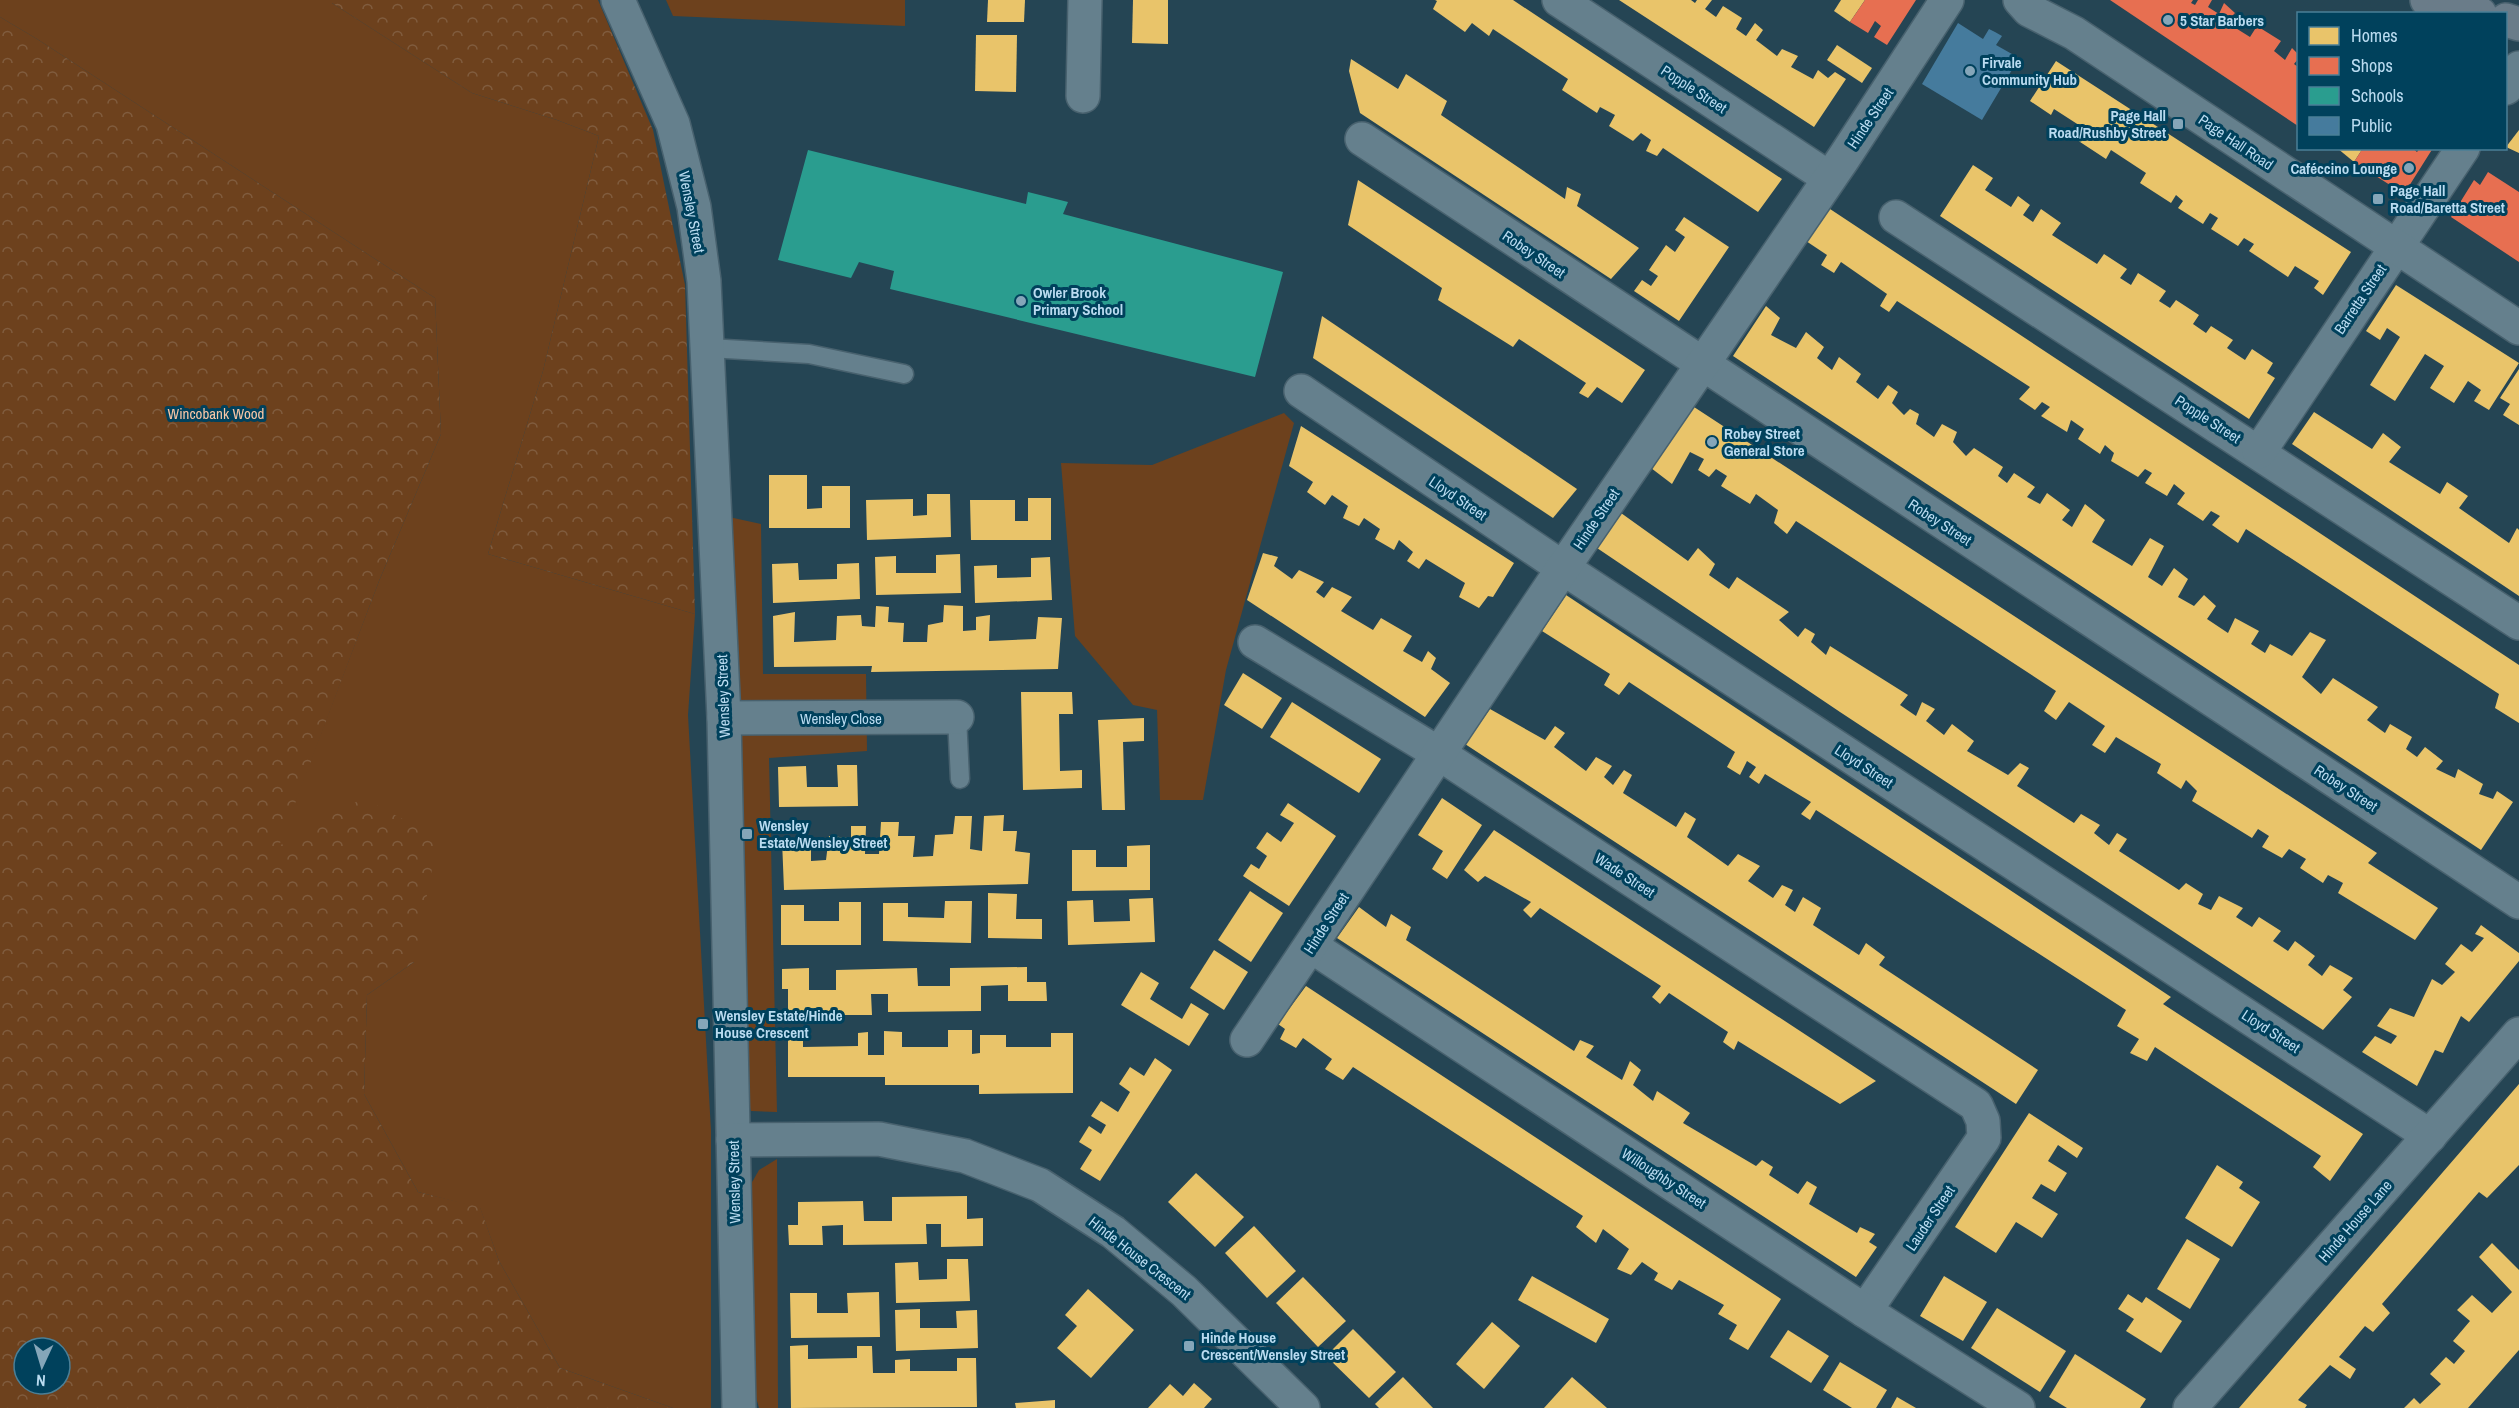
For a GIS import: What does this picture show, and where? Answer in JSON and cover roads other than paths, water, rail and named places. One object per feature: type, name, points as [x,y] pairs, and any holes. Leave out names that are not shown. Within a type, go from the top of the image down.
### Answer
[{"type":"main road","points":[[2427,0],[2472,12]]},
{"type":"street","name":"Wensley Street","points":[[618,0],[673,124],[694,207],[704,280],[709,348],[711,468],[724,718],[739,1408]]},
{"type":"street","points":[[1083,96],[1085,0]]},
{"type":"street","name":"Popple Street","points":[[1558,0],[1829,178]]},
{"type":"street","name":"Page Hall Road","points":[[2020,0],[2029,10],[2074,33],[2394,248],[2519,328]]},
{"type":"street","name":"Page Hall Road","points":[[2056,0],[2074,33]]},
{"type":"street","name":"Hinde Street","points":[[1247,1040],[1438,753],[1946,3]]},
{"type":"street","points":[[2507,85],[2519,68]]},
{"type":"street","name":"Robey Street","points":[[1362,139],[2519,902]]},
{"type":"street","name":"Barretta Street","points":[[2259,452],[2462,150]]},
{"type":"street","name":"Popple Street","points":[[1896,218],[2519,622]]},
{"type":"street","name":"Lloyd Street","points":[[1301,391],[1563,568],[2430,1136]]},
{"type":"street","name":"Wade Street","points":[[1255,642],[1438,753],[1976,1105],[1983,1121]]},
{"type":"street","name":"Wensley Close","points":[[724,718],[957,717]]},
{"type":"street","name":"Willoughby Street","points":[[1311,946],[1865,1311],[2018,1408]]},
{"type":"street","name":"Hinde House Lane","points":[[2190,1408],[2519,1034]]},
{"type":"street","name":"Lauder Street","points":[[1865,1311],[1984,1138],[1983,1121]]},
{"type":"street","name":"Hinde House Crescent","points":[[733,1140],[879,1139],[965,1156],[1040,1185],[1113,1232],[1184,1291],[1303,1408]]},
{"type":"lane","points":[[709,348],[809,354],[904,374]]},
{"type":"lane","points":[[957,717],[960,779]]},
{"type":"place","name":"5 Star Barbers","points":[[2168,20]]},
{"type":"place","name":"Firvale Community Hub","points":[[1970,71]]},
{"type":"place","name":"Page Hall Road/Rushby Street","points":[[2178,124]]},
{"type":"place","name":"Caféccino Lounge","points":[[2409,168]]},
{"type":"place","name":"Page Hall Road/Baretta Street","points":[[2378,199]]},
{"type":"place","name":"Owler Brook Primary School","points":[[1021,301]]},
{"type":"place","name":"Robey Street General Store","points":[[1712,442]]},
{"type":"place","name":"Wensley Estate/Wensley Street","points":[[747,834]]},
{"type":"place","name":"Wensley Estate/Hinde House Crescent","points":[[703,1024]]},
{"type":"place","name":"Hinde House Crescent/Wensley Street","points":[[1189,1346]]},
{"type":"park label","name":"Wincobank Wood","points":[[216,413]]}]
